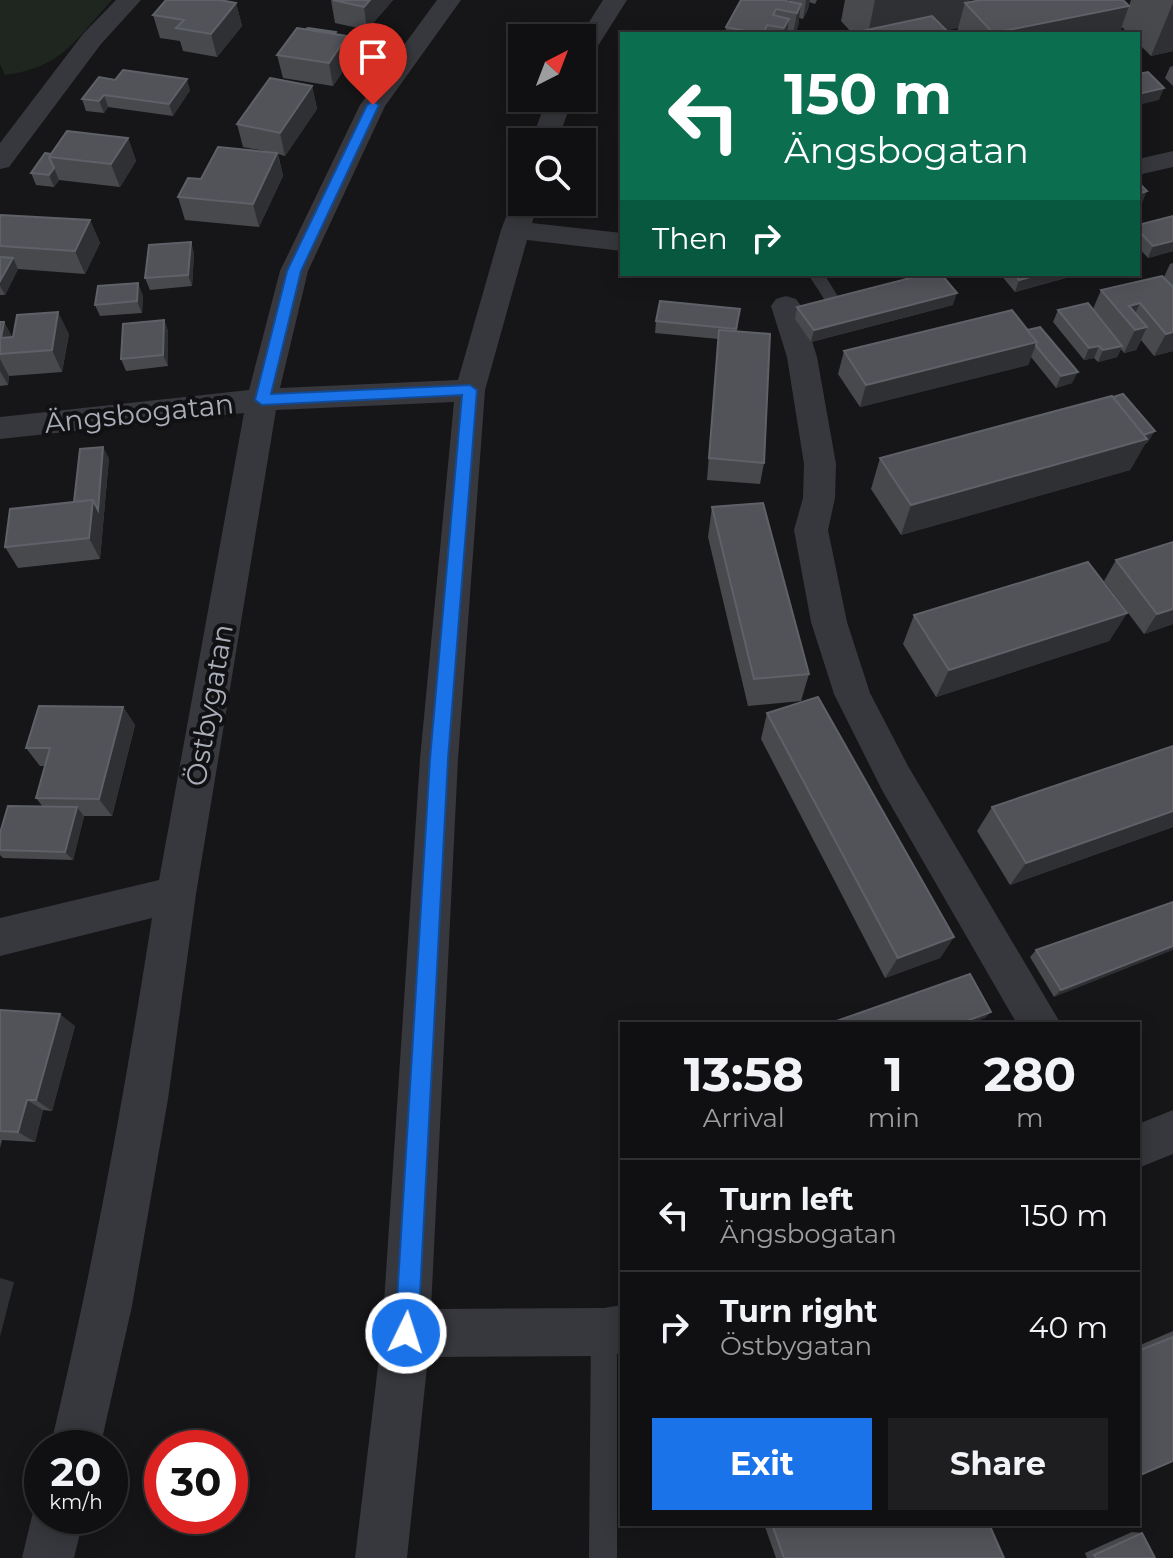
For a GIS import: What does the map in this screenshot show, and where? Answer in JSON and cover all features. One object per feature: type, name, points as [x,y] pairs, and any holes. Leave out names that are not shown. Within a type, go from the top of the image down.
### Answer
[{"type":"street","points":[[0,161],[92,39],[129,0]]},
{"type":"street","name":"Östbygatan","points":[[79,1430],[124,1222],[146,1099],[176,894],[262,400],[294,271],[373,105],[449,0]]},
{"type":"street","points":[[596,30],[615,0]]},
{"type":"street","points":[[1140,167],[1173,159]]},
{"type":"street","points":[[381,1558],[406,1333],[439,759],[470,390],[519,216],[620,241]]},
{"type":"street","points":[[786,306],[802,357],[820,464],[819,498],[811,530],[829,622],[852,694],[895,778],[1039,1022]]},
{"type":"street","name":"Ängsbogatan","points":[[0,428],[262,400],[470,390]]},
{"type":"street","points":[[0,937],[176,894]]},
{"type":"street","points":[[1140,1145],[1173,1132]]},
{"type":"street","points":[[406,1333],[613,1331]]},
{"type":"street","points":[[48,1558],[54,1534]]},
{"type":"lane","points":[[817,276],[831,298]]},
{"type":"lane","points":[[603,1558],[613,1331]]},
{"type":"shaded area","points":[[0,0],[112,0],[66,50],[41,66],[5,75],[0,64]]},
{"type":"building","points":[[166,0],[236,3],[211,34],[176,28],[184,20],[153,15]]},
{"type":"building","points":[[333,0],[370,0],[364,7]]},
{"type":"building","points":[[741,0],[786,0],[801,4],[797,13],[776,9],[773,15],[789,19],[784,28],[767,25],[764,32],[751,32],[726,27]]},
{"type":"building","points":[[981,0],[1123,0],[1129,6],[992,32],[965,3]]},
{"type":"building","points":[[932,16],[948,32],[857,32]]},
{"type":"building","points":[[297,28],[347,36],[329,63],[277,55]]},
{"type":"building","points":[[308,28],[336,32],[306,29]]},
{"type":"building","points":[[123,70],[187,79],[169,104],[104,95],[99,101],[82,99],[99,77],[115,80]]},
{"type":"building","points":[[1148,72],[1164,88],[1140,94],[1140,74]]},
{"type":"building","points":[[270,78],[312,86],[280,133],[237,124]]},
{"type":"building","points":[[67,131],[128,138],[111,164],[49,157]]},
{"type":"building","points":[[218,147],[277,153],[253,204],[178,197],[188,178],[201,179]]},
{"type":"building","points":[[45,153],[51,154],[49,157],[54,168],[49,175],[31,173]]},
{"type":"building","points":[[0,215],[90,220],[75,251],[0,246]]},
{"type":"building","points":[[1173,216],[1173,241],[1153,246],[1140,232],[1140,224]]},
{"type":"building","points":[[191,242],[188,275],[145,278],[149,245]]},
{"type":"building","points":[[0,257],[13,258],[0,281]]},
{"type":"building","points":[[918,276],[943,276],[957,293],[814,330],[797,307]]},
{"type":"building","points":[[1162,276],[1173,287],[1173,332],[1166,334],[1140,303],[1129,306],[1147,327],[1135,330],[1101,290]]},
{"type":"building","points":[[138,283],[137,301],[95,305],[98,286]]},
{"type":"building","points":[[660,301],[740,309],[736,329],[656,321]]},
{"type":"building","points":[[1088,303],[1122,346],[1103,350],[1099,346],[1089,348],[1058,310]]},
{"type":"building","points":[[1012,310],[1037,342],[866,385],[844,351]]},
{"type":"building","points":[[58,312],[52,350],[0,354],[0,322],[4,322],[1,338],[13,337],[17,315]]},
{"type":"building","points":[[164,320],[163,355],[121,359],[123,324]]},
{"type":"building","points":[[1040,327],[1078,372],[1061,376],[1027,330]]},
{"type":"building","points":[[719,330],[770,334],[764,463],[709,458]]},
{"type":"building","points":[[1123,394],[1155,431],[1143,435],[1113,397]]},
{"type":"building","points":[[1112,396],[1147,439],[911,505],[880,458]]},
{"type":"building","points":[[103,447],[98,510],[93,500],[74,502],[80,449]]},
{"type":"building","points":[[93,500],[89,538],[5,547],[10,509]]},
{"type":"building","points":[[763,503],[809,674],[754,679],[712,507]]},
{"type":"building","points":[[1173,542],[1173,609],[1157,614],[1116,560]]},
{"type":"building","points":[[1088,562],[1127,613],[949,670],[914,615]]},
{"type":"building","points":[[818,697],[954,937],[898,958],[767,713]]},
{"type":"building","points":[[39,706],[123,707],[99,799],[36,798],[50,748],[26,748]]},
{"type":"building","points":[[1173,746],[1173,811],[1026,863],[992,807]]},
{"type":"building","points":[[8,806],[77,807],[65,852],[0,850],[0,833]]},
{"type":"building","points":[[1173,902],[1173,946],[1061,990],[1036,950]]},
{"type":"building","points":[[970,974],[991,1012],[964,1022],[834,1022]]},
{"type":"building","points":[[0,1010],[60,1014],[36,1100],[27,1100],[18,1132],[0,1131]]},
{"type":"building","points":[[1173,1337],[1173,1461],[1140,1475],[1140,1350]]},
{"type":"building","points":[[773,1526],[990,1526],[1004,1558],[784,1558]]},
{"type":"building","points":[[1142,1533],[1155,1558],[1096,1558],[1094,1555]]},
{"type":"route","points":[[373,105],[294,271],[262,400],[470,390],[439,759],[406,1333]]}]
